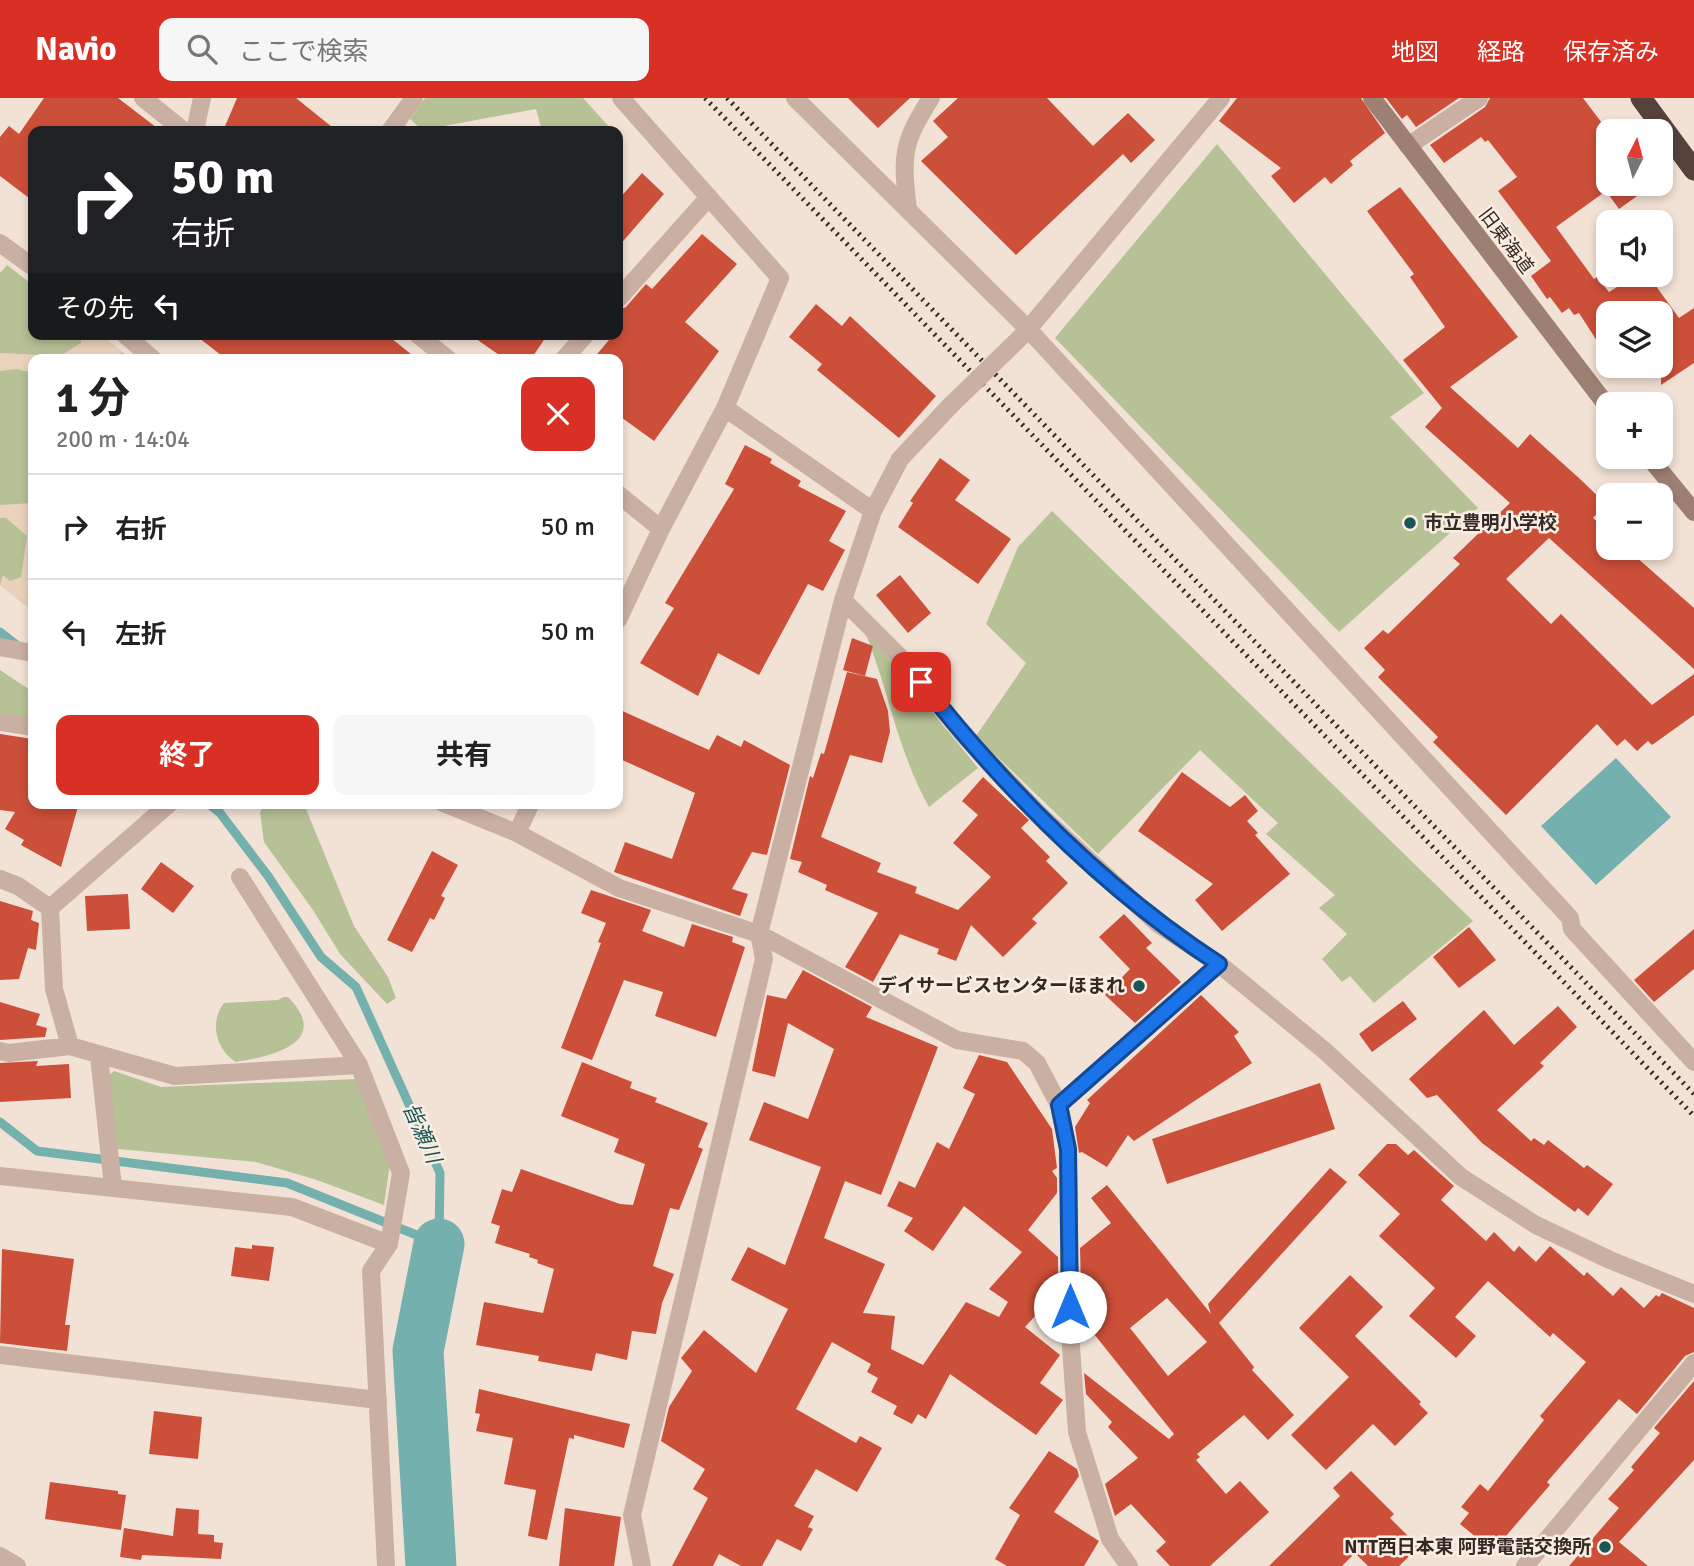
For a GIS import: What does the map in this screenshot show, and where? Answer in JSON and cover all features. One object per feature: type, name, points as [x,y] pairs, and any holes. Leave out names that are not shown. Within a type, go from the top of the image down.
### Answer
[{"type":"highway","points":[[1642,98],[1694,170]]},
{"type":"street","points":[[143,98],[178,126]]},
{"type":"street","points":[[196,126],[202,98]]},
{"type":"street","points":[[394,126],[414,98]]},
{"type":"street","points":[[621,98],[780,278],[725,408],[661,529],[623,610]]},
{"type":"street","points":[[795,98],[1027,332],[1570,918],[1572,929],[1694,1062]]},
{"type":"street","points":[[908,210],[903,165],[905,147],[931,98]]},
{"type":"street","points":[[642,1566],[632,1515],[764,959],[759,934],[843,600],[873,511],[900,459],[950,406],[1027,332],[1221,98]]},
{"type":"street","name":"旧東海道","points":[[1372,98],[1597,392]]},
{"type":"street","points":[[1408,146],[1479,98]]},
{"type":"street","points":[[623,293],[709,197]]},
{"type":"street","points":[[0,243],[28,263]]},
{"type":"street","points":[[131,340],[147,354]]},
{"type":"street","points":[[424,340],[442,354]]},
{"type":"street","points":[[568,354],[581,340]]},
{"type":"street","points":[[725,408],[873,511]]},
{"type":"street","points":[[1659,469],[1694,512]]},
{"type":"street","points":[[623,498],[661,529]]},
{"type":"street","points":[[843,600],[908,665],[962,733],[1038,814],[1158,923],[1219,964],[1325,1051],[1461,1177],[1536,1225],[1610,1260],[1694,1294]]},
{"type":"street","points":[[0,647],[28,652]]},
{"type":"street","points":[[0,722],[28,726]]},
{"type":"street","points":[[50,908],[163,809]]},
{"type":"street","points":[[458,809],[517,833],[620,888],[759,934],[957,1040],[1023,1051],[1037,1063],[1059,1105],[1068,1149],[1070,1333],[1077,1432],[1110,1539],[1129,1566]]},
{"type":"street","points":[[517,833],[528,809]]},
{"type":"street","points":[[240,877],[359,1065],[401,1173],[390,1244],[370,1271],[386,1566]]},
{"type":"street","points":[[0,879],[19,886],[50,908]]},
{"type":"street","points":[[50,908],[54,989],[70,1046]]},
{"type":"street","points":[[1059,1105],[1219,964]]},
{"type":"street","points":[[0,1051],[9,1053],[70,1046],[175,1076],[359,1065]]},
{"type":"street","points":[[99,1056],[112,1182]]},
{"type":"street","points":[[0,1176],[112,1182],[292,1207],[390,1244]]},
{"type":"street","points":[[0,1355],[378,1400]]},
{"type":"street","points":[[1525,1566],[1694,1363]]},
{"type":"street","points":[[0,1556],[17,1566]]},
{"type":"green space","points":[[425,98],[583,98],[608,126],[541,126],[536,109],[444,126],[418,126],[410,119]]},
{"type":"green space","points":[[1217,144],[1424,393],[1390,417],[1478,508],[1339,632],[1055,338]]},
{"type":"green space","points":[[7,265],[28,281],[28,340],[107,340],[125,354],[28,354],[28,607],[0,585],[0,273]]},
{"type":"green space","points":[[1052,511],[1473,921],[1374,1003],[1350,976],[1342,982],[1322,959],[1347,934],[1319,908],[1335,895],[1266,834],[1278,823],[1200,750],[1098,854],[976,736],[1026,663],[986,624],[1018,547]]},
{"type":"green space","points":[[863,627],[978,768],[929,807],[909,764]]},
{"type":"green space","points":[[0,670],[28,689],[28,717],[0,714]]},
{"type":"green space","points":[[262,809],[306,809],[354,926],[388,977],[396,998],[387,1004],[340,954],[313,910],[264,842],[260,812]]},
{"type":"green space","points":[[288,997],[300,1013],[304,1026],[301,1036],[280,1051],[265,1056],[236,1062],[229,1057],[219,1043],[216,1027],[219,1010],[224,1003],[278,1000]]},
{"type":"green space","points":[[114,1071],[161,1087],[356,1079],[390,1164],[384,1205],[317,1180],[256,1162],[118,1149],[108,1076]]},
{"type":"shaded area","points":[[81,340],[107,340],[122,352],[63,354],[81,343]]},
{"type":"shaded area","points":[[0,353],[28,354],[28,372],[17,369],[0,371]]},
{"type":"shaded area","points":[[28,503],[28,607],[0,585],[3,575],[10,581],[21,577],[27,536],[6,518],[0,518],[0,505]]},
{"type":"water","points":[[1616,758],[1671,817],[1596,885],[1541,826]]},
{"type":"building","points":[[44,98],[118,98],[154,126],[28,126],[28,197],[0,176],[0,137],[9,126],[19,134]]},
{"type":"building","points":[[237,98],[296,98],[331,126],[225,126]]},
{"type":"building","points":[[848,98],[910,98],[878,128]]},
{"type":"building","points":[[958,98],[1047,98],[1093,146],[1128,113],[1155,140],[1131,163],[1123,154],[1016,255],[921,161],[948,137],[933,121]]},
{"type":"building","points":[[1237,98],[1361,98],[1385,133],[1350,161],[1353,165],[1331,184],[1325,177],[1294,203],[1271,176],[1281,168],[1219,121]]},
{"type":"building","points":[[1386,98],[1459,98],[1416,127],[1407,115],[1402,119]]},
{"type":"building","points":[[1490,98],[1583,98],[1599,119],[1596,119],[1596,196],[1599,196],[1556,227],[1594,279],[1596,278],[1596,287],[1605,287],[1609,292],[1617,287],[1657,287],[1667,301],[1596,301],[1596,339],[1579,313],[1574,315],[1569,308],[1562,313],[1550,297],[1547,299],[1531,276],[1551,261],[1498,191],[1517,177],[1488,140],[1485,142],[1481,137],[1444,163],[1430,145],[1485,107]]},
{"type":"building","points":[[642,173],[664,194],[623,241],[623,194]]},
{"type":"building","points":[[1400,187],[1518,337],[1450,387],[1518,448],[1530,434],[1596,494],[1596,515],[1593,518],[1596,521],[1596,560],[1640,560],[1694,608],[1694,669],[1549,538],[1506,579],[1551,624],[1561,614],[1652,705],[1694,674],[1694,715],[1652,745],[1648,741],[1637,751],[1625,739],[1617,746],[1597,724],[1506,815],[1433,742],[1438,737],[1378,677],[1385,670],[1364,648],[1383,630],[1388,634],[1460,564],[1453,558],[1510,503],[1425,427],[1442,408],[1403,360],[1445,327],[1410,277],[1414,274],[1367,211]]},
{"type":"building","points":[[1610,196],[1637,196],[1619,209]]},
{"type":"building","points":[[702,234],[737,264],[685,322],[719,351],[654,441],[623,419],[623,354],[597,354],[609,340],[623,340],[623,308],[646,284],[652,289]]},
{"type":"building","points":[[816,304],[842,326],[850,316],[936,396],[899,438],[817,370],[822,364],[789,337]]},
{"type":"building","points":[[1694,308],[1694,363],[1673,377],[1673,310],[1679,318]]},
{"type":"building","points":[[202,340],[393,340],[411,354],[220,354]]},
{"type":"building","points":[[478,340],[544,340],[534,354],[498,354]]},
{"type":"building","points":[[1661,378],[1672,378],[1661,385]]},
{"type":"building","points":[[745,445],[772,459],[770,463],[801,481],[798,486],[846,511],[829,541],[845,550],[823,591],[808,584],[759,675],[718,653],[698,696],[640,663],[674,608],[665,603],[734,489],[725,484]]},
{"type":"building","points":[[940,458],[970,480],[955,500],[1011,539],[978,584],[898,527],[913,503],[910,501]]},
{"type":"building","points":[[900,575],[931,613],[908,633],[876,595]]},
{"type":"building","points":[[852,638],[873,646],[865,676],[843,670]]},
{"type":"building","points":[[847,672],[877,679],[888,711],[890,732],[882,763],[850,755],[821,837],[881,863],[877,872],[917,887],[915,893],[958,910],[991,877],[953,843],[978,815],[962,801],[983,777],[1029,820],[1021,828],[1050,857],[1046,861],[1068,883],[1032,919],[1037,923],[1003,957],[971,925],[956,961],[937,954],[939,949],[900,934],[873,982],[845,967],[878,913],[825,890],[827,885],[798,872],[802,862],[790,859],[810,776],[813,778],[821,753],[824,754]]},
{"type":"building","points":[[623,711],[709,750],[717,735],[741,747],[744,740],[790,765],[767,855],[752,852],[732,889],[748,894],[740,916],[614,872],[625,842],[672,859],[695,793],[623,760]]},
{"type":"building","points":[[0,734],[28,738],[28,809],[77,809],[61,867],[21,845],[24,840],[5,829],[15,812],[0,810]]},
{"type":"building","points":[[1182,772],[1230,807],[1245,795],[1258,811],[1247,821],[1258,833],[1255,835],[1290,874],[1222,931],[1195,900],[1213,884],[1138,831]]},
{"type":"building","points":[[432,851],[458,865],[441,896],[445,898],[434,920],[430,918],[412,952],[387,940]]},
{"type":"building","points":[[161,862],[194,886],[173,913],[141,889]]},
{"type":"building","points":[[591,890],[651,910],[642,931],[684,947],[692,924],[733,937],[732,942],[745,947],[716,1037],[655,1016],[663,992],[624,980],[592,1060],[561,1048],[606,923],[581,913]]},
{"type":"building","points":[[128,894],[130,929],[87,931],[85,896]]},
{"type":"building","points":[[0,901],[33,911],[31,920],[39,923],[36,950],[28,948],[19,979],[0,980]]},
{"type":"building","points":[[1124,914],[1152,943],[1146,948],[1181,982],[1135,1023],[1105,995],[1130,969],[1099,937]]},
{"type":"building","points":[[1469,927],[1496,960],[1459,988],[1433,957]]},
{"type":"building","points":[[1694,929],[1694,969],[1654,1002],[1634,980]]},
{"type":"building","points":[[803,970],[872,1007],[866,1017],[938,1047],[881,1195],[845,1181],[824,1238],[885,1264],[863,1313],[895,1316],[891,1349],[923,1365],[966,1302],[999,1317],[1008,1302],[989,1289],[1022,1252],[964,1206],[933,1251],[904,1231],[913,1218],[887,1206],[899,1181],[915,1188],[937,1142],[949,1149],[975,1094],[963,1088],[979,1055],[1007,1062],[1052,1129],[1057,1168],[1052,1171],[1057,1178],[1057,1193],[1028,1230],[1058,1257],[1058,1291],[1025,1327],[1060,1355],[1040,1383],[1063,1400],[1036,1435],[950,1374],[926,1419],[918,1414],[912,1424],[893,1414],[897,1406],[871,1392],[878,1378],[867,1372],[871,1364],[832,1342],[796,1409],[856,1443],[860,1436],[882,1448],[857,1492],[816,1469],[794,1506],[814,1516],[808,1527],[813,1529],[801,1551],[777,1539],[762,1566],[741,1566],[719,1554],[713,1566],[672,1566],[708,1498],[693,1489],[705,1469],[661,1441],[669,1407],[692,1371],[681,1358],[704,1330],[756,1373],[788,1309],[731,1280],[748,1247],[785,1265],[821,1167],[749,1140],[764,1102],[808,1119],[834,1049],[788,1023],[775,1077],[752,1071],[767,995],[786,999]]},
{"type":"building","points":[[1201,995],[1239,1032],[1234,1036],[1252,1063],[1134,1141],[1128,1135],[1107,1167],[1082,1152],[1079,1153],[1075,1127],[1090,1103],[1087,1100]]},
{"type":"building","points":[[1403,1001],[1417,1019],[1372,1052],[1359,1034]]},
{"type":"building","points":[[0,1002],[40,1014],[36,1025],[47,1028],[45,1037],[0,1040]]},
{"type":"building","points":[[1558,1006],[1577,1027],[1540,1063],[1544,1066],[1497,1110],[1531,1141],[1534,1138],[1544,1145],[1548,1140],[1584,1168],[1587,1165],[1613,1184],[1588,1216],[1578,1208],[1575,1212],[1482,1143],[1437,1095],[1427,1098],[1409,1079],[1484,1010],[1514,1045]]},
{"type":"building","points":[[38,1061],[36,1066],[69,1064],[71,1098],[0,1102],[0,1063]]},
{"type":"building","points":[[582,1062],[632,1082],[630,1088],[657,1098],[655,1102],[708,1123],[698,1147],[703,1149],[679,1210],[670,1208],[653,1266],[674,1274],[662,1303],[656,1334],[632,1331],[627,1360],[596,1353],[592,1371],[538,1361],[539,1356],[476,1345],[484,1302],[543,1313],[554,1269],[537,1263],[538,1260],[529,1257],[530,1254],[495,1243],[500,1226],[491,1223],[502,1189],[512,1192],[521,1169],[620,1204],[633,1205],[645,1164],[614,1152],[619,1139],[561,1116]]},
{"type":"building","points":[[1320,1083],[1335,1129],[1167,1184],[1152,1139]]},
{"type":"building","points":[[1387,1144],[1396,1144],[1408,1155],[1414,1150],[1454,1186],[1441,1200],[1486,1241],[1494,1232],[1514,1252],[1519,1246],[1536,1262],[1550,1246],[1584,1276],[1587,1272],[1613,1296],[1621,1287],[1644,1308],[1656,1295],[1659,1297],[1662,1293],[1694,1308],[1694,1352],[1685,1356],[1637,1414],[1619,1399],[1547,1482],[1550,1485],[1493,1551],[1460,1524],[1469,1513],[1461,1507],[1480,1484],[1488,1491],[1544,1420],[1540,1416],[1586,1362],[1553,1333],[1550,1337],[1488,1281],[1455,1317],[1476,1336],[1456,1358],[1409,1316],[1435,1288],[1379,1236],[1400,1214],[1358,1175]]},
{"type":"building","points":[[1330,1168],[1347,1182],[1219,1323],[1254,1367],[1252,1370],[1294,1415],[1268,1440],[1244,1415],[1197,1454],[1200,1457],[1196,1460],[1226,1494],[1240,1481],[1269,1512],[1210,1566],[1170,1566],[1156,1551],[1166,1542],[1131,1504],[1115,1516],[1105,1484],[1138,1458],[1108,1427],[1112,1422],[1086,1394],[1084,1373],[1169,1439],[1174,1434],[1090,1329],[1104,1317],[1081,1289],[1080,1248],[1111,1223],[1091,1198],[1107,1185],[1211,1314],[1208,1304]],"holes":[[[1167,1298],[1207,1342],[1168,1376],[1130,1328]]]},
{"type":"building","points":[[252,1245],[274,1247],[269,1281],[231,1276],[235,1247],[252,1249]]},
{"type":"building","points":[[2,1249],[74,1259],[65,1325],[70,1325],[67,1351],[0,1343]]},
{"type":"building","points":[[1350,1275],[1383,1307],[1355,1336],[1421,1402],[1419,1404],[1428,1413],[1395,1446],[1373,1424],[1326,1470],[1291,1435],[1349,1377],[1299,1328]]},
{"type":"building","points":[[1694,1381],[1694,1460],[1619,1542],[1648,1566],[1569,1566],[1619,1508],[1608,1499],[1634,1470],[1631,1467],[1660,1433],[1654,1428]]},
{"type":"building","points":[[479,1389],[630,1424],[624,1448],[574,1435],[574,1439],[569,1438],[547,1540],[528,1536],[536,1490],[504,1484],[513,1438],[476,1431],[480,1414],[475,1413]]},
{"type":"building","points":[[154,1411],[202,1417],[198,1459],[149,1454]]},
{"type":"building","points":[[1049,1451],[1077,1469],[1079,1476],[1054,1512],[1099,1541],[1084,1566],[1007,1566],[995,1559],[1020,1515],[1009,1508]]},
{"type":"building","points":[[1351,1471],[1394,1514],[1390,1518],[1419,1547],[1399,1566],[1368,1566],[1355,1553],[1342,1566],[1269,1566],[1340,1496],[1333,1488]]},
{"type":"building","points":[[50,1482],[118,1491],[118,1494],[126,1495],[121,1530],[45,1519]]},
{"type":"building","points":[[176,1508],[199,1510],[198,1534],[214,1535],[214,1542],[223,1543],[221,1559],[142,1555],[141,1560],[120,1557],[124,1528],[173,1536]]},
{"type":"building","points":[[565,1508],[621,1517],[614,1566],[559,1566]]},
{"type":"waterway","name":"皆瀬川","points":[[0,632],[18,646]]},
{"type":"waterway","name":"皆瀬川","points":[[0,1122],[37,1151],[287,1183],[439,1244],[440,1173],[356,987],[321,957],[268,876],[215,809]]},
{"type":"waterway","name":"皆瀬川","points":[[431,1566],[418,1351],[439,1244]]},
{"type":"railway","points":[[705,98],[1694,1116]]},
{"type":"railway","points":[[727,98],[1694,1094]]},
{"type":"place","name":"市立豊明小学校","points":[[1410,523]]},
{"type":"place","name":"デイサービスセンターほまれ","points":[[1139,986]]},
{"type":"place","name":"NTT西日本東 阿野電話交換所","points":[[1605,1547]]},
{"type":"route","points":[[921,682],[962,733],[1038,814],[1158,923],[1219,964],[1059,1105],[1068,1149],[1071,1205],[1070,1307]]}]
